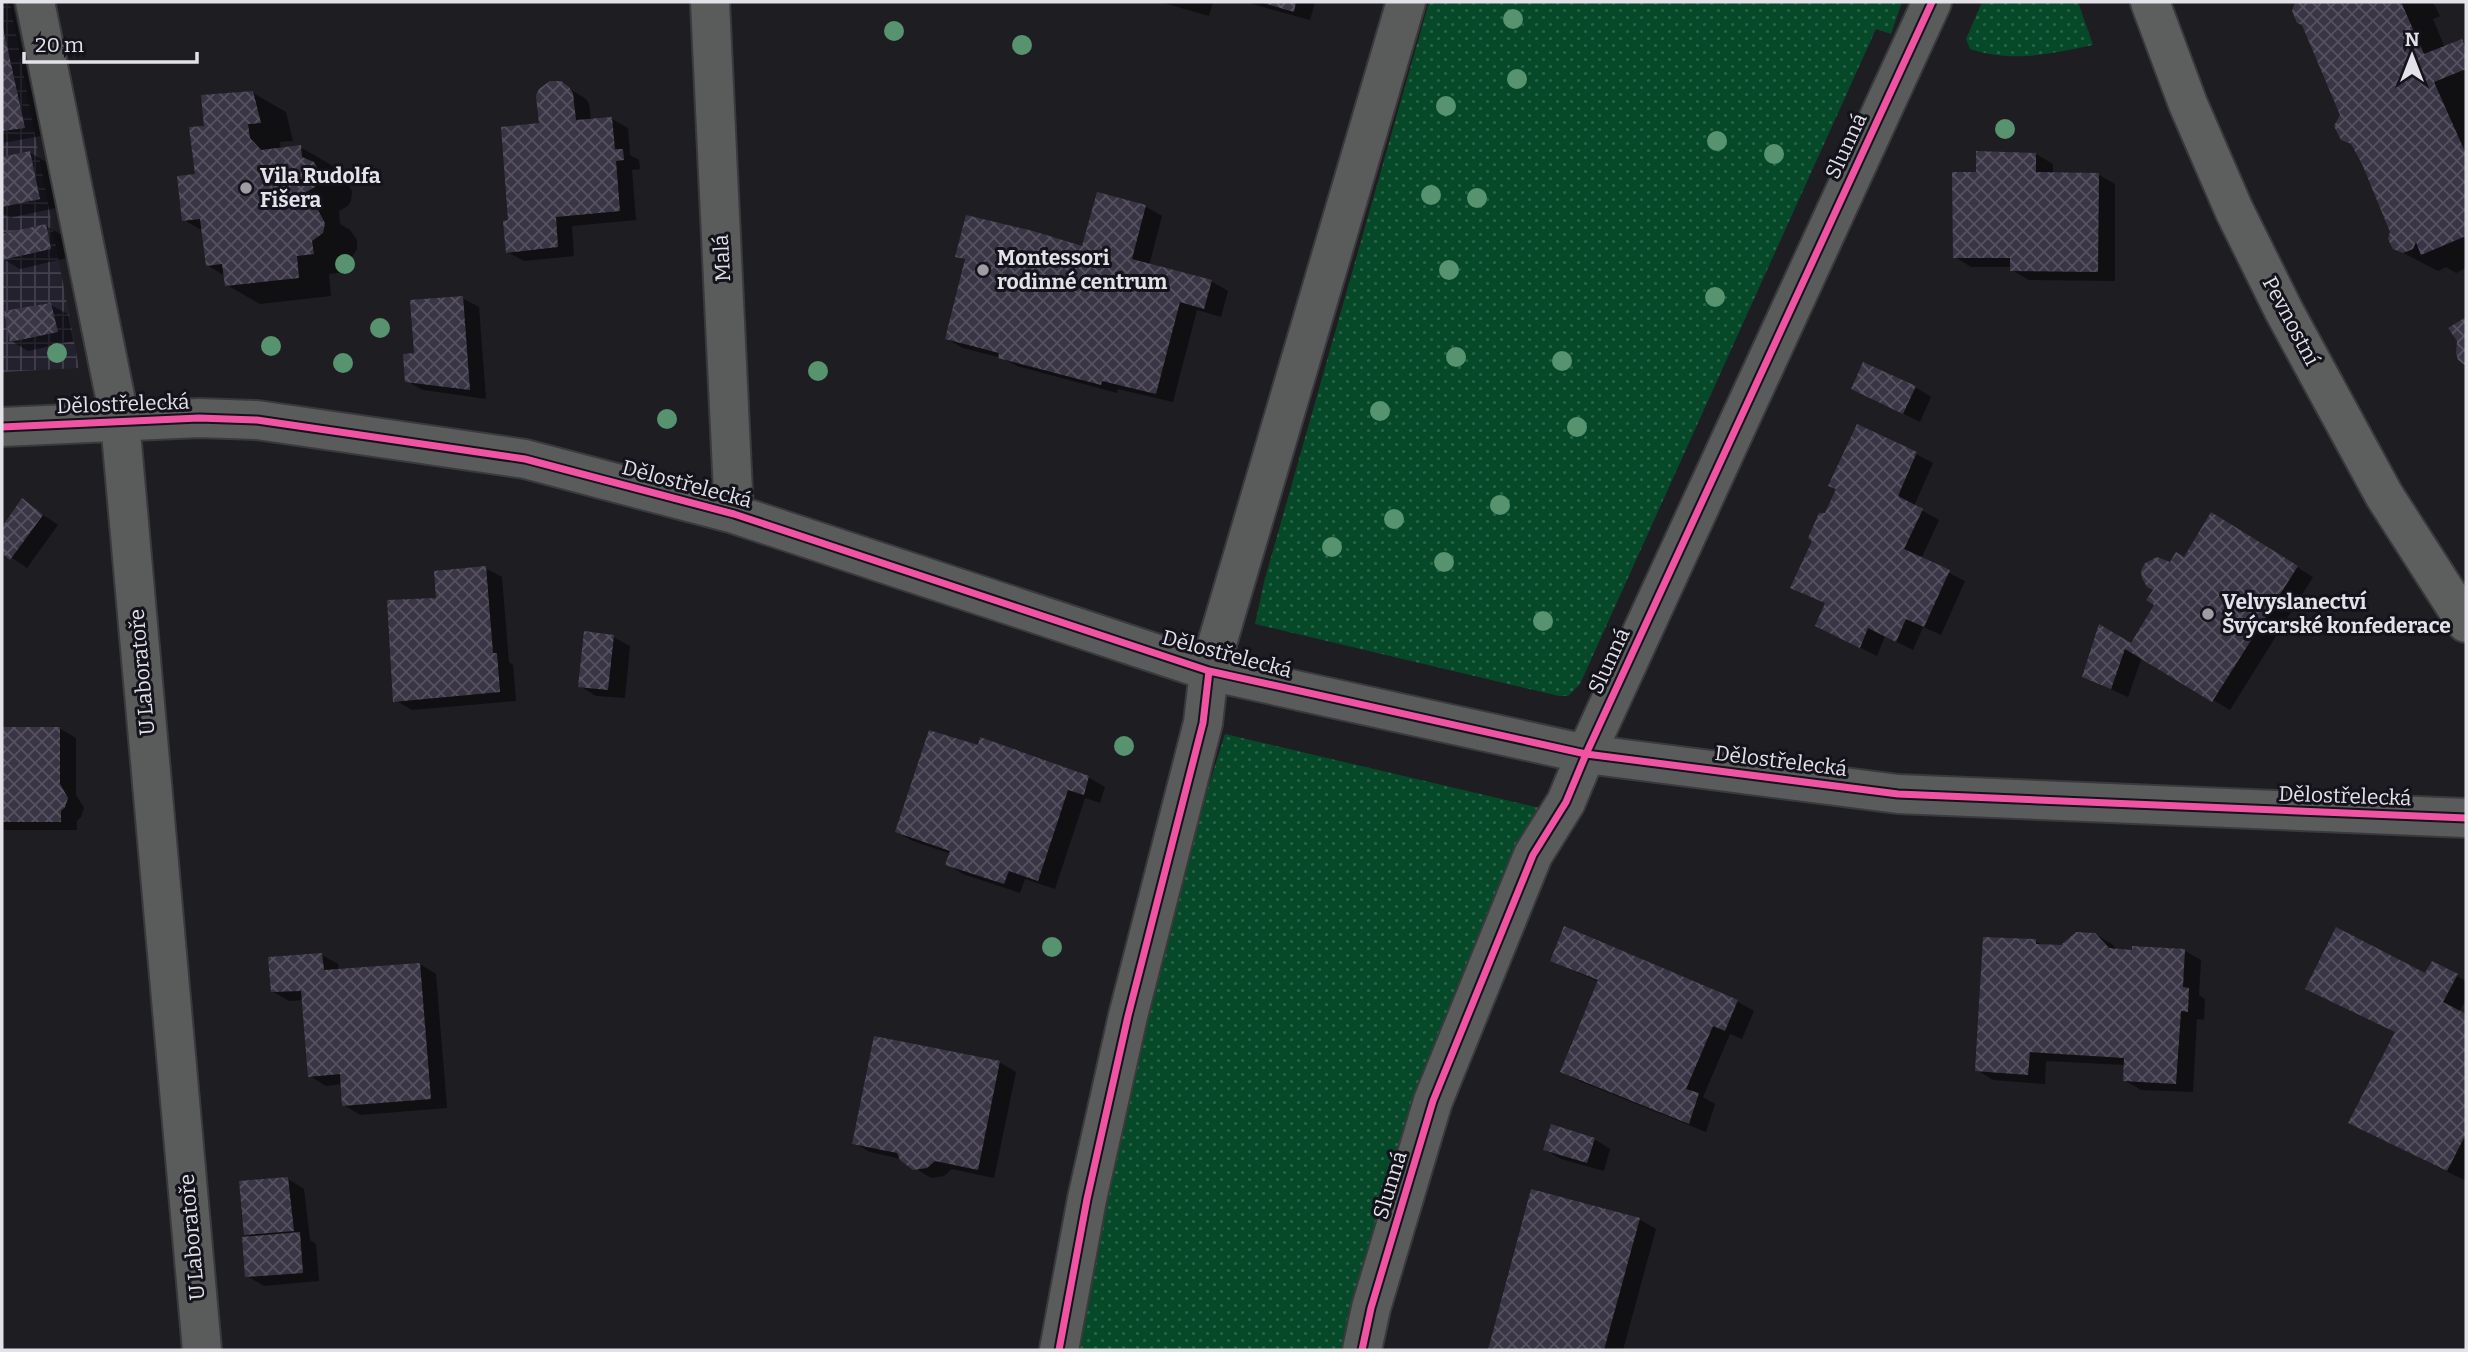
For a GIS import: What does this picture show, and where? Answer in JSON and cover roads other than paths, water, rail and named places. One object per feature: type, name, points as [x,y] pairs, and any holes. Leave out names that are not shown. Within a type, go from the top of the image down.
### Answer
[{"type":"street","name":"U Laboratoře","points":[[34,2],[120,421],[202,1350]]},
{"type":"street","name":"Malá","points":[[710,2],[734,514]]},
{"type":"street","points":[[1059,1350],[1087,1199],[1128,1016],[1203,723],[1209,671],[1406,2]]},
{"type":"street","name":"Slunná","points":[[1362,1350],[1371,1308],[1433,1101],[1533,855],[1566,802],[1932,2]]},
{"type":"street","name":"Pevnostní","points":[[2150,2],[2208,152],[2284,312],[2384,495],[2466,623]]},
{"type":"street","name":"Dělostřelecká","points":[[2,427],[199,418],[257,420],[525,459],[734,514],[1209,671],[1586,754],[1898,794],[2466,818]]},
{"type":"place","name":"Vila Rudolfa Fišera","points":[[246,188]]},
{"type":"place","name":"Montessori rodinné centrum","points":[[983,270]]},
{"type":"place","name":"Velvyslanectví Švýcarské konfederace","points":[[2208,614]]}]
